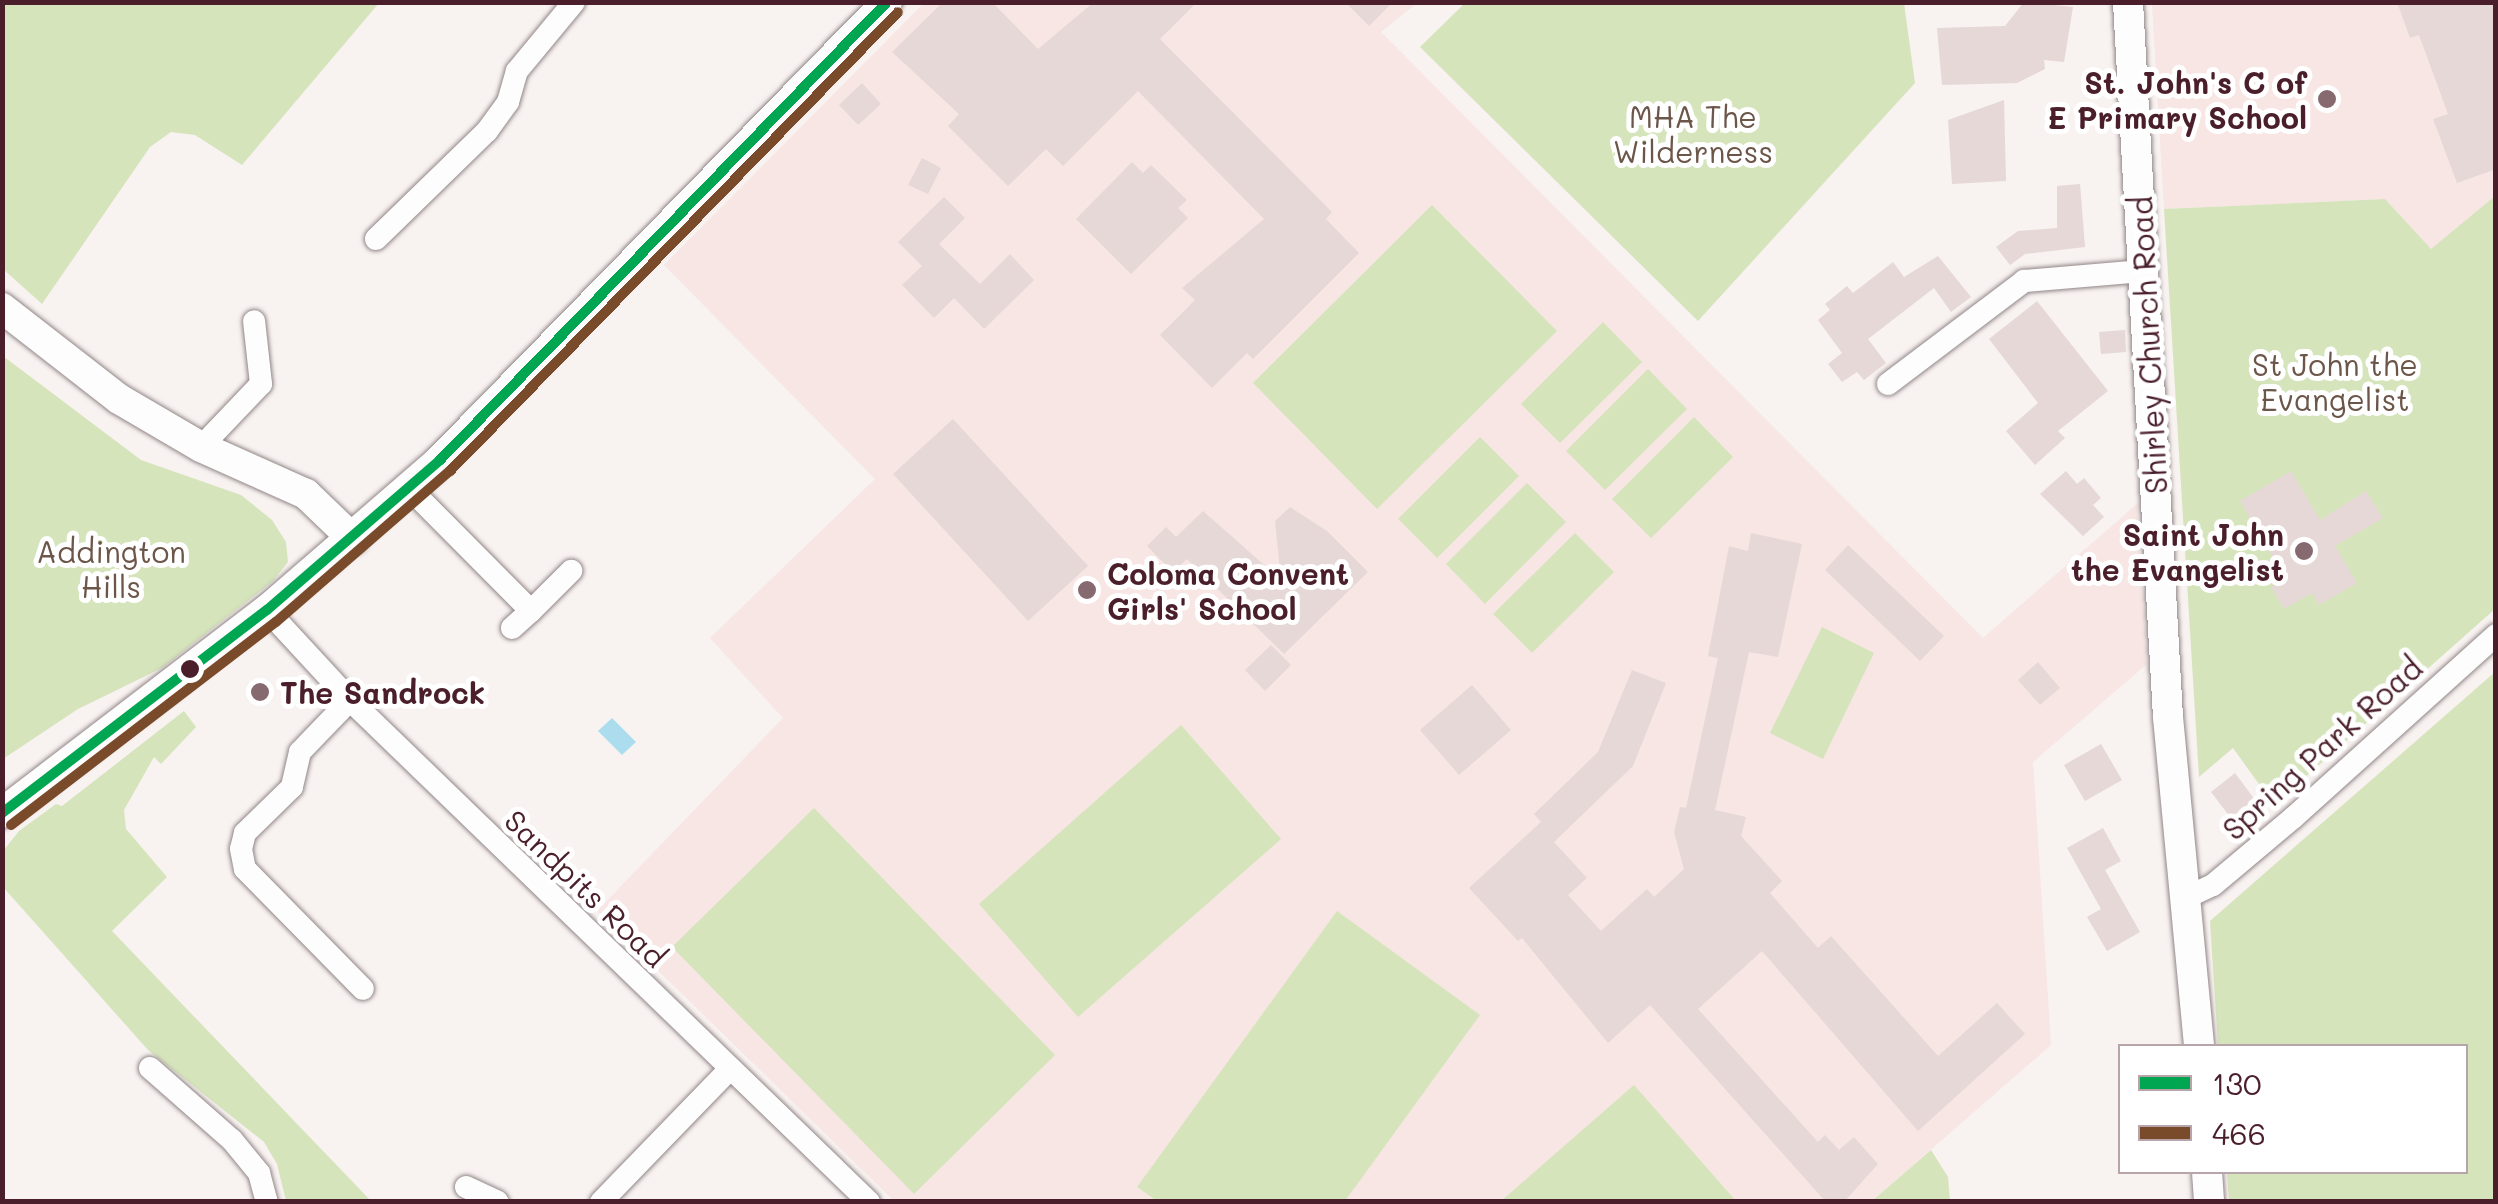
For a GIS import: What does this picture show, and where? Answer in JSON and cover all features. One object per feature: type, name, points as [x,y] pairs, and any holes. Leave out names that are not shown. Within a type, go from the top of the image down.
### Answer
[{"type":"street","points":[[376,240],[487,130],[508,102],[517,71],[574,2]]},
{"type":"street","points":[[2,813],[267,610],[409,488],[887,2]]},
{"type":"street","name":"Shirley Church Road","points":[[2128,2],[2184,898],[2199,1044]]},
{"type":"street","points":[[1888,384],[2024,281],[2144,271]]},
{"type":"street","points":[[2,308],[103,388],[201,447],[306,494],[353,539]]},
{"type":"street","points":[[201,447],[261,384],[254,322]]},
{"type":"street","points":[[409,488],[531,610]]},
{"type":"street","points":[[512,628],[571,571]]},
{"type":"street","name":"Sandpits Road","points":[[267,610],[350,700],[870,1202]]},
{"type":"street","name":"Spring Park Road","points":[[2184,898],[2212,885],[2294,817],[2496,635]]},
{"type":"street","points":[[350,700],[300,752],[292,787],[246,833],[241,849],[245,869],[364,989]]},
{"type":"street","points":[[150,1068],[232,1140],[259,1173],[267,1202]]},
{"type":"street","points":[[601,1202],[730,1069]]},
{"type":"street","points":[[2207,1174],[2209,1202]]},
{"type":"street","points":[[466,1187],[498,1202]]},
{"type":"shaded area","points":[[924,3],[1417,3],[1381,32],[1983,638],[2137,504],[2147,664],[2033,762],[2051,1045],[1872,1201],[894,1201],[597,911],[783,718],[710,638],[875,479],[664,265]]},
{"type":"shaded area","name":"St. John's C of E Primary School","points":[[2152,3],[2495,3],[2495,196],[2431,250],[2385,199],[2164,209]]},
{"type":"green space","points":[[3,2],[379,3],[242,165],[195,135],[171,132],[150,147],[42,304],[3,269]]},
{"type":"green space","name":"MHA The Wilderness","points":[[1465,3],[1904,3],[1915,83],[1698,321],[1420,47]]},
{"type":"green space","name":"St John the Evangelist","points":[[2495,196],[2495,609],[2274,805],[2233,748],[2199,777],[2164,209],[2385,199],[2431,249]]},
{"type":"green space","points":[[1432,205],[1557,331],[1377,509],[1253,383]]},
{"type":"green space","points":[[1603,322],[1642,362],[1560,443],[1521,404]]},
{"type":"green space","name":"Addington Hills","points":[[3,356],[141,460],[241,495],[272,520],[286,542],[288,562],[273,581],[162,668],[78,709],[3,759]]},
{"type":"green space","points":[[1648,369],[1687,409],[1605,490],[1566,451]]},
{"type":"green space","points":[[1694,417],[1733,457],[1651,538],[1612,499]]},
{"type":"green space","points":[[1480,437],[1519,476],[1437,558],[1398,519]]},
{"type":"green space","points":[[1527,483],[1566,522],[1485,604],[1446,564]]},
{"type":"green space","points":[[1575,533],[1614,572],[1532,653],[1493,614]]},
{"type":"green space","points":[[1822,627],[1874,653],[1823,759],[1770,733]]},
{"type":"green space","points":[[2495,672],[2495,1201],[2229,1201],[2227,1174],[2468,1174],[2468,1044],[2218,1044],[2210,921]]},
{"type":"green space","points":[[184,711],[196,727],[161,764],[154,757],[124,810],[126,829],[167,877],[112,931],[371,1201],[286,1201],[277,1164],[264,1142],[148,1050],[3,887],[3,851],[19,831],[56,804],[62,806]]},
{"type":"green space","points":[[1181,725],[1281,839],[1078,1017],[979,904]]},
{"type":"green space","points":[[814,808],[1055,1055],[914,1194],[672,947]]},
{"type":"green space","points":[[1337,911],[1480,1015],[1345,1201],[1157,1201],[1137,1187]]},
{"type":"green space","points":[[1634,1085],[1736,1201],[1501,1201]]},
{"type":"green space","points":[[1931,1150],[1948,1177],[1950,1201],[1872,1201]]},
{"type":"water","points":[[612,718],[636,742],[622,755],[598,731]]},
{"type":"building","points":[[943,2],[992,2],[1038,49],[1094,2],[1197,2],[1160,39],[1332,212],[1326,219],[1359,253],[1253,359],[1247,353],[1212,388],[1160,335],[1195,300],[1182,288],[1264,219],[1138,91],[1063,166],[1046,149],[1008,186],[948,126],[959,114],[892,52]]},
{"type":"building","points":[[1345,2],[1393,2],[1369,26]]},
{"type":"building","points":[[2024,2],[2073,7],[2064,62],[2044,60],[2045,69],[2017,83],[1942,85],[1937,28],[2005,26]]},
{"type":"building","points":[[2397,2],[2496,2],[2496,169],[2457,183],[2433,119],[2448,114],[2419,35],[2410,38]]},
{"type":"building","points":[[862,83],[881,104],[858,125],[839,105]]},
{"type":"building","points":[[2004,100],[2006,181],[1952,184],[1948,120]]},
{"type":"building","points":[[922,158],[941,168],[928,194],[908,185]]},
{"type":"building","points":[[1132,162],[1143,173],[1151,165],[1187,200],[1178,208],[1188,218],[1131,274],[1076,219]]},
{"type":"building","points":[[2080,184],[2085,247],[2025,254],[2010,265],[1996,247],[2018,231],[2057,228],[2057,186]]},
{"type":"building","points":[[944,197],[965,218],[939,244],[980,284],[1010,254],[1034,280],[984,329],[954,298],[934,318],[902,285],[922,266],[898,242]]},
{"type":"building","points":[[1938,256],[1971,297],[1951,312],[1934,288],[1868,339],[1886,363],[1864,380],[1857,372],[1842,382],[1828,364],[1842,353],[1818,320],[1830,310],[1825,304],[1847,286],[1853,293],[1893,262],[1904,277]]},
{"type":"building","points":[[2037,301],[2108,391],[2058,431],[2065,438],[2035,465],[2006,431],[2038,403],[1989,339]]},
{"type":"building","points":[[2125,330],[2126,352],[2101,354],[2099,332]]},
{"type":"building","points":[[953,419],[1088,566],[1028,621],[893,474]]},
{"type":"building","points":[[2066,471],[2077,484],[2084,478],[2101,498],[2093,505],[2104,517],[2083,536],[2040,494]]},
{"type":"building","name":"Saint John the Evangelist","points":[[2291,471],[2320,520],[2366,491],[2383,518],[2335,546],[2357,583],[2319,605],[2312,593],[2284,609],[2271,587],[2285,578],[2240,501]]},
{"type":"building","points":[[1290,507],[1327,531],[1368,572],[1284,654],[1187,559],[1173,572],[1147,546],[1166,527],[1176,537],[1203,511],[1281,580],[1275,521]]},
{"type":"building","points":[[1751,533],[1802,544],[1778,657],[1749,652],[1715,810],[1746,817],[1741,836],[1782,881],[1770,893],[1818,948],[1831,936],[1938,1056],[1997,1003],[2025,1034],[1918,1131],[1762,951],[1698,1009],[1818,1142],[1825,1135],[1839,1150],[1854,1137],[1878,1164],[1844,1202],[1826,1202],[1650,1005],[1608,1043],[1522,938],[1518,941],[1469,888],[1541,822],[1534,814],[1598,752],[1632,670],[1666,683],[1633,766],[1554,842],[1587,878],[1568,895],[1601,931],[1647,889],[1654,897],[1684,869],[1674,832],[1680,807],[1686,808],[1718,658],[1708,656],[1729,546],[1748,551]]},
{"type":"building","points":[[1848,545],[1944,636],[1920,661],[1825,570]]},
{"type":"building","points":[[1271,645],[1291,665],[1265,691],[1245,670]]},
{"type":"building","points":[[2038,662],[2060,688],[2040,705],[2018,680]]},
{"type":"building","points":[[1472,685],[1511,730],[1459,775],[1420,730]]},
{"type":"building","points":[[2101,744],[2122,780],[2085,801],[2064,765]]},
{"type":"building","points":[[2235,773],[2258,804],[2234,822],[2211,792]]},
{"type":"building","points":[[2103,828],[2121,861],[2105,870],[2140,932],[2107,951],[2087,917],[2101,909],[2067,848]]},
{"type":"transit line","name":"130","points":[[2,813],[267,610],[440,460],[887,2]]},
{"type":"transit line","name":"466","points":[[11,825],[276,622],[450,471],[898,12]]},
{"type":"place","name":"St. John's C of E Primary School","points":[[2327,99]]},
{"type":"place","name":"Saint John the Evangelist","points":[[2304,551]]},
{"type":"place","name":"Coloma Convent Girls' School","points":[[1087,590]]},
{"type":"place","name":"The Sandrock","points":[[260,692]]}]
